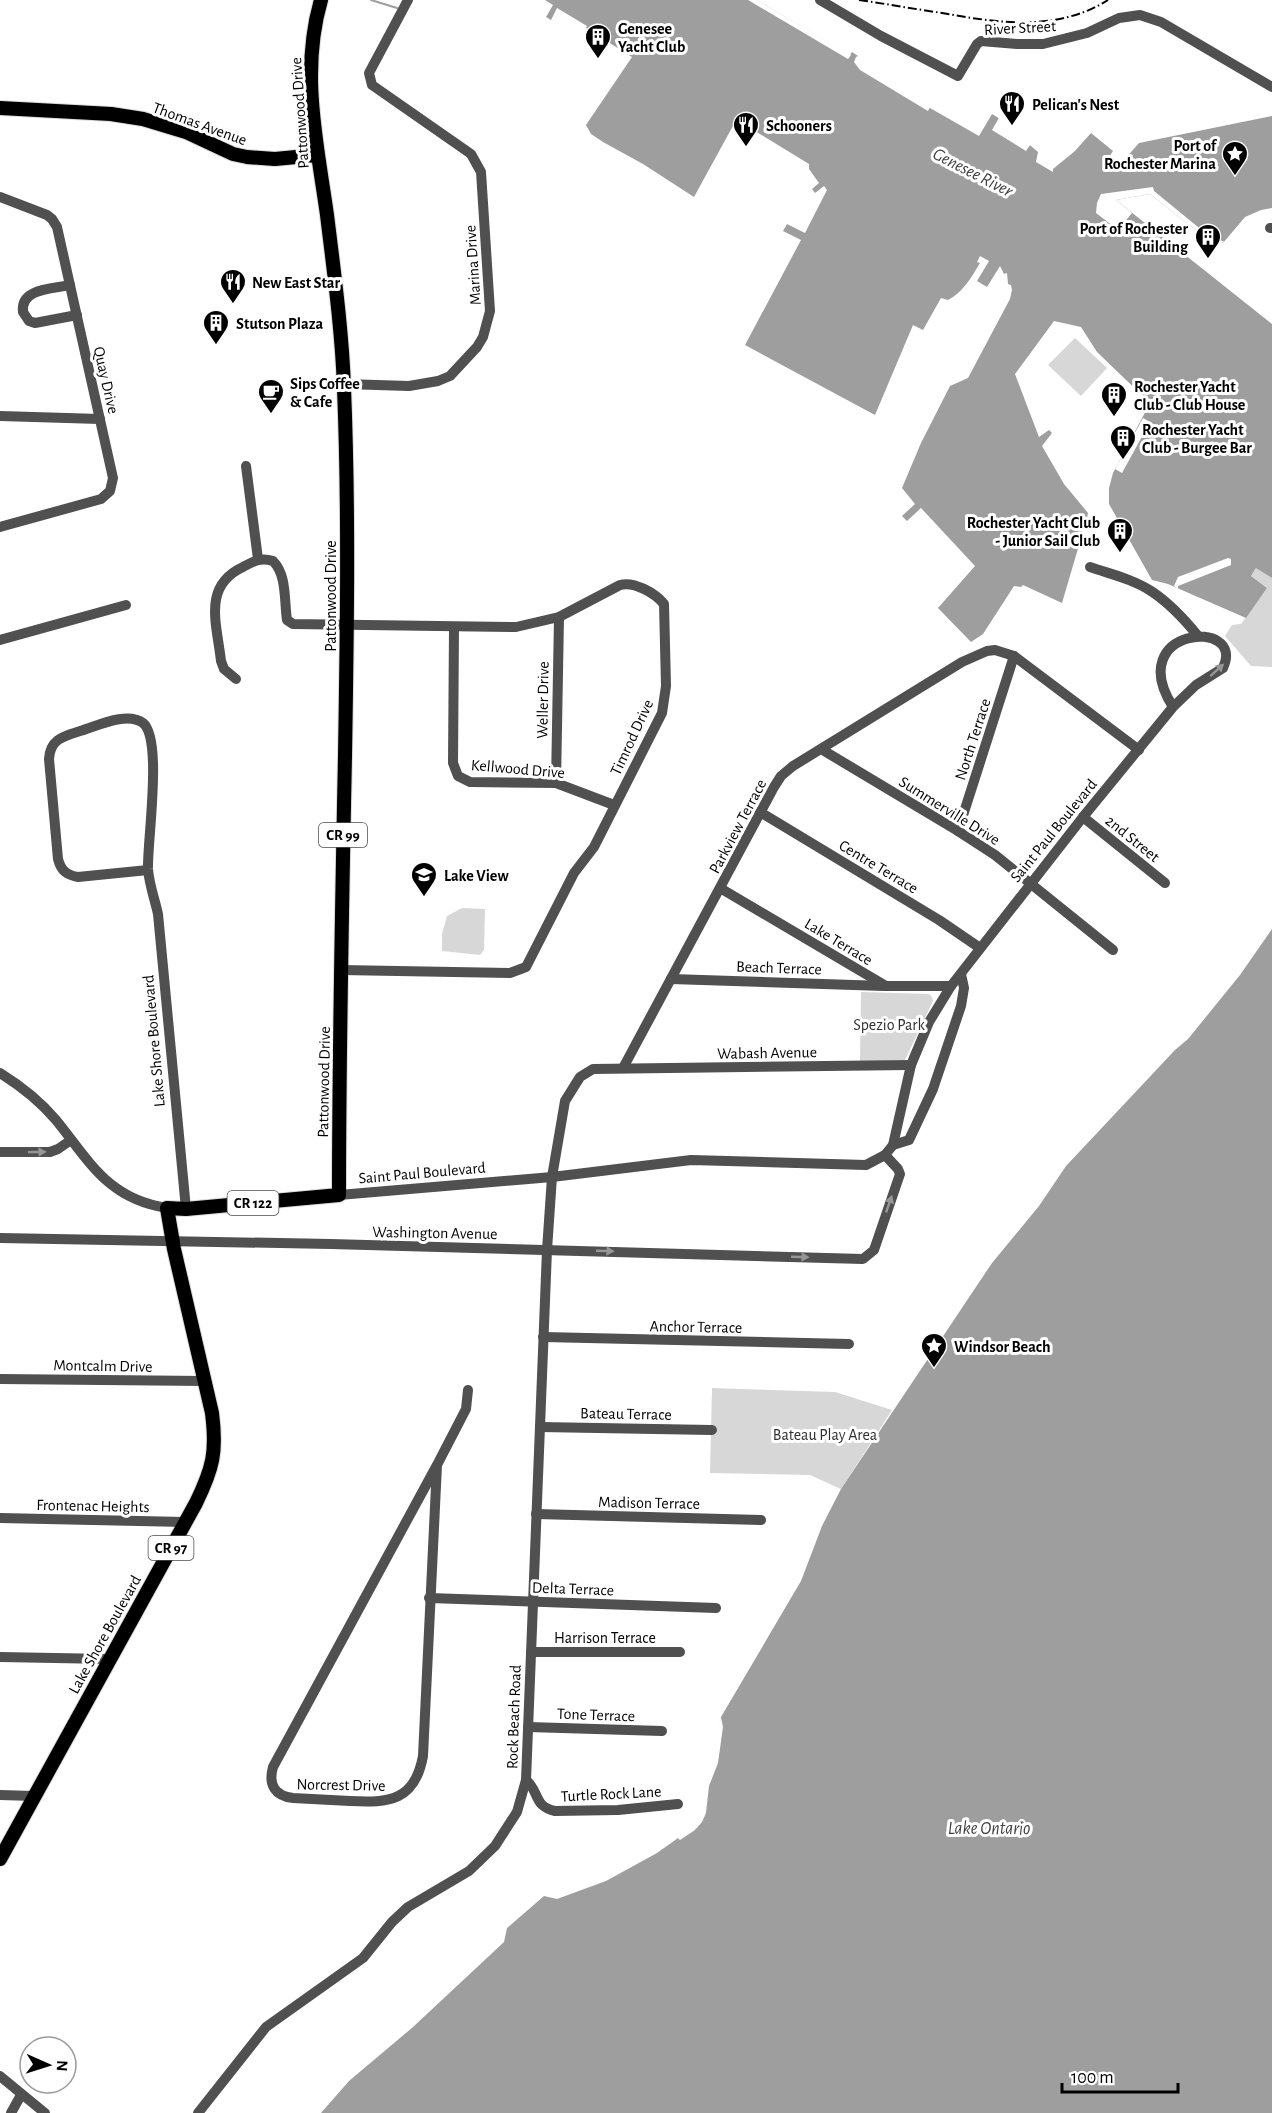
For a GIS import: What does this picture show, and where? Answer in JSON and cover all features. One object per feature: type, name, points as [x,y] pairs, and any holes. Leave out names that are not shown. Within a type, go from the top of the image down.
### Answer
[{"type":"main road","name":"Pattonwood Drive","points":[[321,0],[311,47],[310,77],[317,155],[327,214],[344,384],[347,625],[339,1195]]},
{"type":"main road","name":"Thomas Avenue","points":[[0,108],[111,114],[143,119],[186,132],[233,154],[247,157],[275,159],[317,155]]},
{"type":"main road","name":"Saint Paul Boulevard","points":[[167,1208],[186,1209],[339,1195]]},
{"type":"main road","name":"Lake Shore Boulevard","points":[[0,1859],[205,1485],[214,1454],[215,1436],[212,1413],[167,1208]]},
{"type":"street","name":"Marina Drive","points":[[344,384],[409,386],[438,381],[450,376],[477,348],[483,337],[490,311],[480,172],[471,154],[372,85],[369,72],[408,0]]},
{"type":"street","name":"River Street","points":[[820,0],[958,76],[981,41],[1043,44],[1086,33],[1119,18],[1140,15],[1161,22],[1272,87]]},
{"type":"street","name":"Quay Drive","points":[[0,197],[52,219],[57,227],[113,478],[110,491],[95,501],[0,527]]},
{"type":"street","points":[[70,285],[27,296],[23,301],[22,312],[29,321],[35,323],[77,315]]},
{"type":"street","points":[[0,416],[100,419]]},
{"type":"street","points":[[236,679],[224,669],[221,661],[216,594],[225,577],[258,559],[246,466]]},
{"type":"street","name":"Timrod Drive","points":[[258,559],[273,561],[279,567],[282,574],[286,620],[289,623],[516,627],[559,617],[624,584],[636,586],[660,599],[664,604],[666,676],[664,706],[590,854],[574,873],[530,963],[521,970],[510,973],[341,970]]},
{"type":"street","points":[[1090,567],[1152,591],[1187,622],[1198,636],[1182,640],[1174,645],[1164,659],[1160,676],[1162,687],[1173,707]]},
{"type":"street","points":[[0,640],[126,605]]},
{"type":"street","name":"Weller Drive","points":[[556,783],[559,617]]},
{"type":"street","name":"Kellwood Drive","points":[[454,627],[453,763],[458,776],[470,782],[556,783],[614,806]]},
{"type":"street","name":"Saint Paul Boulevard","points":[[339,1195],[552,1177],[691,1160],[866,1165],[885,1155],[893,1145],[911,1065],[929,1022],[951,986],[1031,882],[1173,707],[1196,685],[1217,673],[1225,663],[1225,648],[1220,643],[1208,637],[1198,636]]},
{"type":"street","name":"Parkview Terrace","points":[[623,1068],[778,780],[786,770],[820,749],[975,655],[995,650],[1014,656],[1139,750]]},
{"type":"street","name":"North Terrace","points":[[958,831],[1014,656]]},
{"type":"street","name":"Lake Shore Boulevard","points":[[148,870],[78,877],[63,871],[58,859],[49,759],[51,748],[57,740],[66,735],[124,719],[137,720],[147,728],[151,741],[153,792],[148,870],[158,914],[186,1209]]},
{"type":"street","name":"Summerville Drive","points":[[820,749],[958,831],[1031,882],[1113,950]]},
{"type":"street","name":"Centre Terrace","points":[[760,812],[939,920],[980,948]]},
{"type":"street","name":"2nd Street","points":[[1083,817],[1165,883]]},
{"type":"street","name":"Lake Terrace","points":[[720,888],[886,986]]},
{"type":"street","name":"Saint Paul Boulevard","points":[[893,1145],[909,1140],[933,1089],[961,1006],[964,988],[960,974]]},
{"type":"street","name":"Beach Terrace","points":[[671,979],[886,986]]},
{"type":"street","points":[[886,986],[951,986]]},
{"type":"street","name":"Wabash Avenue","points":[[623,1068],[911,1065]]},
{"type":"street","points":[[552,1177],[565,1101],[580,1077],[593,1069],[623,1068]]},
{"type":"street","name":"Saint Paul Boulevard","points":[[0,1073],[35,1098],[84,1158],[108,1183],[134,1200],[167,1208]]},
{"type":"street","points":[[0,1152],[50,1152],[71,1140]]},
{"type":"street","name":"Washington Avenue","points":[[0,1238],[856,1259],[868,1256],[874,1250],[900,1174],[885,1155]]},
{"type":"street","name":"Rock Beach Road","points":[[198,2113],[266,2027],[363,1958],[408,1906],[469,1871],[495,1846],[518,1812],[526,1780],[543,1338],[552,1177]]},
{"type":"street","name":"Anchor Terrace","points":[[543,1338],[849,1344]]},
{"type":"street","name":"Montcalm Drive","points":[[0,1379],[205,1381]]},
{"type":"street","name":"Norcrest Drive","points":[[437,1464],[423,1756],[417,1779],[403,1794],[385,1802],[293,1798],[280,1795],[272,1786],[273,1767],[466,1409],[468,1390]]},
{"type":"street","name":"Bateau Terrace","points":[[540,1427],[712,1430]]},
{"type":"street","name":"Madison Terrace","points":[[536,1514],[761,1520]]},
{"type":"street","name":"Frontenac Heights","points":[[0,1518],[185,1522]]},
{"type":"street","name":"Delta Terrace","points":[[429,1598],[716,1608]]},
{"type":"street","name":"Harrison Terrace","points":[[531,1652],[680,1652]]},
{"type":"street","points":[[0,1657],[109,1659]]},
{"type":"street","name":"Tone Terrace","points":[[528,1727],[662,1731]]},
{"type":"street","name":"Turtle Rock Lane","points":[[526,1780],[532,1786],[540,1804],[546,1809],[555,1811],[618,1810],[678,1804]]},
{"type":"street","points":[[0,1795],[34,1796]]},
{"type":"street","points":[[0,2076],[18,2092]]},
{"type":"street","points":[[11,2113],[21,2095],[45,2113]]},
{"type":"green space","points":[[1075,338],[1107,368],[1081,396],[1048,365]]},
{"type":"green space","points":[[1257,567],[1272,578],[1272,667],[1251,666],[1225,636],[1232,625],[1241,624],[1267,588],[1251,576]]},
{"type":"green space","points":[[462,908],[485,909],[484,950],[480,955],[442,951],[442,934],[447,916]]},
{"type":"green space","name":"Spezio Park","points":[[861,992],[929,994],[932,997],[933,1001],[905,1060],[860,1062]]},
{"type":"green space","name":"Bateau Play Area","points":[[712,1388],[835,1392],[892,1410],[841,1489],[810,1475],[710,1473]]},
{"type":"water","name":"Genesee River","points":[[545,0],[757,0],[850,55],[852,52],[858,56],[855,61],[867,72],[979,136],[992,114],[1038,152],[1036,162],[1053,172],[1053,169],[1075,151],[1091,133],[1113,151],[1105,163],[1124,160],[1139,143],[1272,116],[1272,208],[1245,217],[1223,243],[1211,242],[1150,194],[1116,200],[1272,324],[1272,578],[1256,568],[1251,576],[1267,588],[1246,618],[1168,584],[1152,580],[1109,504],[1109,488],[1113,473],[1150,403],[1097,352],[1081,327],[1054,321],[1015,374],[1039,437],[1049,430],[1052,433],[1042,446],[1064,484],[1088,513],[1087,518],[1062,603],[1023,585],[1014,586],[983,634],[971,642],[938,608],[975,566],[921,508],[907,521],[902,516],[915,504],[902,488],[921,443],[950,386],[968,378],[1010,299],[1012,290],[1011,285],[1008,284],[1007,273],[1004,274],[1000,266],[987,287],[977,281],[989,261],[980,256],[977,262],[980,263],[966,284],[948,300],[941,298],[923,330],[913,325],[875,415],[745,345],[801,240],[783,231],[787,224],[805,233],[827,190],[824,186],[815,193],[812,189],[819,183],[809,169],[809,164],[745,125],[743,128],[734,124],[694,197],[591,134],[586,125],[632,57],[557,8],[551,20],[546,17],[553,5]]},
{"type":"water","name":"Lake Ontario","points":[[1272,929],[1272,2113],[321,2113],[349,2081],[413,2027],[504,1942],[507,1928],[544,1896],[557,1899],[606,1881],[695,1830],[715,1758],[721,1717],[801,1581],[822,1526],[841,1489],[992,1263],[1039,1206],[1066,1166],[1188,1039],[1240,975]]},
{"type":"pier","points":[[748,0],[757,0],[851,55],[848,59]]},
{"type":"pier","points":[[860,55],[859,62],[931,105],[928,111],[860,70],[854,62]]},
{"type":"pier","points":[[1000,116],[1034,144],[1033,146],[1030,145],[1026,151],[992,130]]},
{"type":"pier","points":[[1153,187],[1154,191],[1209,236],[1225,242],[1218,244],[1211,242],[1150,194],[1116,200],[1132,213],[1118,230],[1096,213],[1101,194]]},
{"type":"pier","points":[[1143,418],[1150,422],[1122,473],[1115,469]]},
{"type":"pier","points":[[1228,558],[1231,559],[1231,565],[1178,586],[1178,589],[1174,586],[1178,577]]},
{"type":"pier","points":[[721,1717],[723,1727],[718,1763],[709,1786],[706,1813],[695,1830],[703,1804]]},
{"type":"waterway","points":[[371,0],[397,8]]},
{"type":"railway","points":[[859,0],[1006,22],[1048,21],[1068,17],[1108,0]]},
{"type":"place","name":"Genesee Yacht Club","points":[[598,60]]},
{"type":"place","name":"Pelican's Nest","points":[[1012,127]]},
{"type":"place","name":"Schooners","points":[[746,148]]},
{"type":"place","name":"Port of Rochester Marina","points":[[1235,177]]},
{"type":"place","name":"Port of Rochester Building","points":[[1208,260]]},
{"type":"place","name":"New East Star","points":[[233,305]]},
{"type":"place","name":"Stutson Plaza","points":[[216,346]]},
{"type":"place","name":"Sips Coffee & Cafe","points":[[271,415]]},
{"type":"place","name":"Rochester Yacht Club - Club House","points":[[1114,418]]},
{"type":"place","name":"Rochester Yacht Club - Burgee Bar","points":[[1123,461]]},
{"type":"place","name":"Rochester Yacht Club - Junior Sail Club","points":[[1120,554]]},
{"type":"place","name":"Lake View","points":[[424,898]]},
{"type":"place","name":"Windsor Beach","points":[[934,1369]]}]
